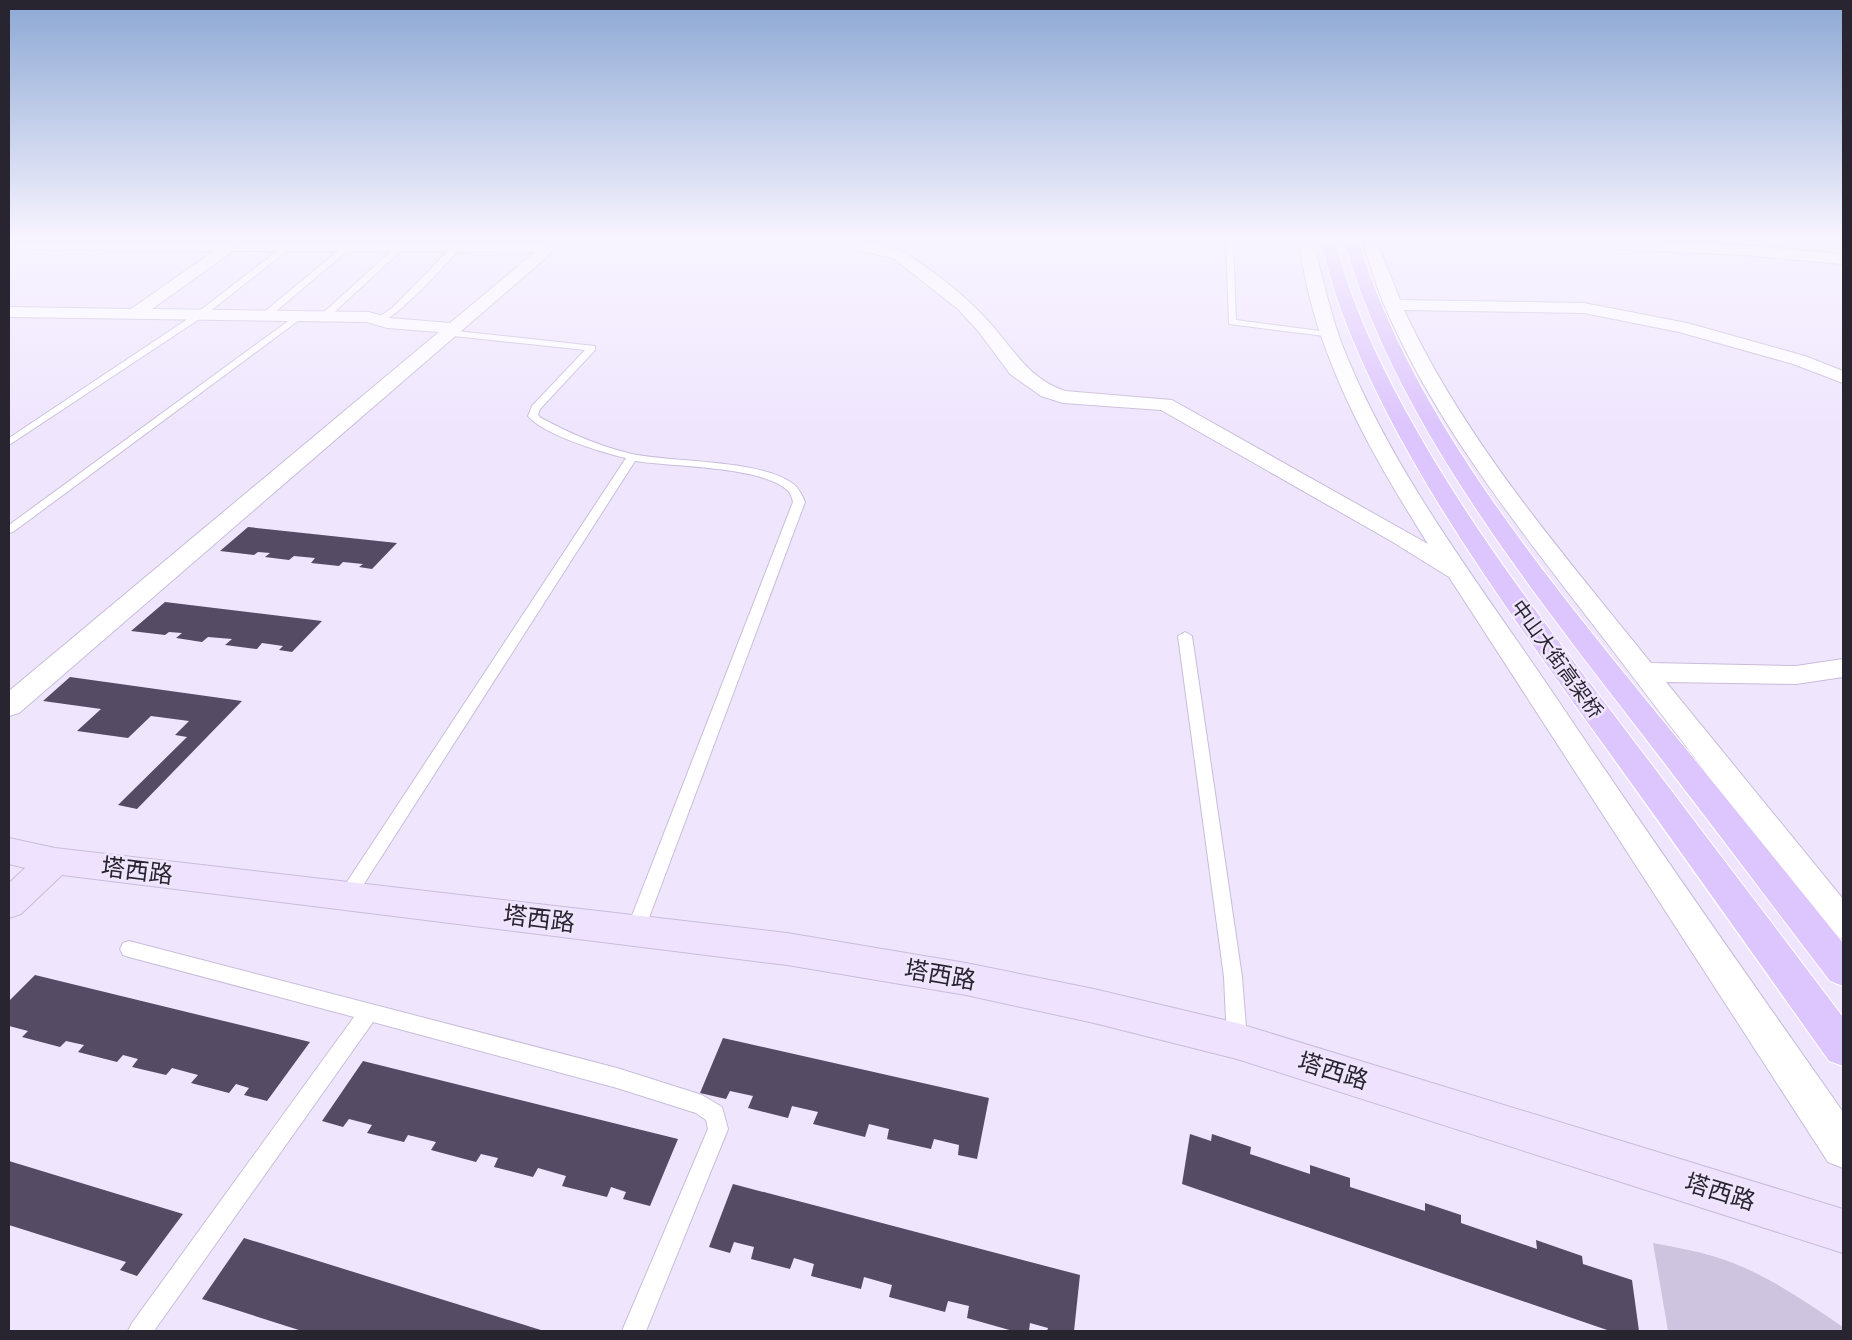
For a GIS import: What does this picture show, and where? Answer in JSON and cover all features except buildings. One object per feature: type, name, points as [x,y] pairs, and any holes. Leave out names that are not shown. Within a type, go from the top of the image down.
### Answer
[{"type":"main road","name":"中山大街高架桥","points":[[1345,302],[1366,352],[1406,430],[1455,512],[1550,651],[1843,1048]]},
{"type":"main road","name":"中山大街高架桥","points":[[1371,302],[1396,354],[1452,453],[1491,513],[1592,650],[1843,970]]},
{"type":"street","points":[[134,314],[151,302]]},
{"type":"street","points":[[9,706],[483,302]]},
{"type":"street","points":[[959,302],[985,328],[1017,370],[1048,392],[1063,397],[1085,400],[1165,404],[1399,536],[1463,576]]},
{"type":"street","points":[[1318,302],[1329,335],[1350,385],[1392,468],[1579,754],[1843,1147]]},
{"type":"street","points":[[1391,302],[1425,372],[1486,469],[1843,924]]},
{"type":"street","points":[[1392,305],[1584,308],[1681,327],[1799,360],[1843,377]]},
{"type":"street","points":[[12,314],[326,315],[369,317],[379,321],[450,331]]},
{"type":"street","points":[[1644,672],[1796,675],[1843,668]]},
{"type":"street","name":"塔西路","points":[[9,851],[55,861],[787,949],[966,979],[1094,1006],[1238,1041],[1843,1231]]},
{"type":"street","points":[[9,904],[55,861]]},
{"type":"lane","points":[[9,442],[217,302]]},
{"type":"lane","points":[[266,314],[281,302]]},
{"type":"lane","points":[[326,315],[341,302]]},
{"type":"lane","points":[[379,321],[403,302]]},
{"type":"lane","points":[[1231,302],[1232,322],[1329,335]]},
{"type":"lane","points":[[9,530],[302,315]]},
{"type":"lane","points":[[450,331],[592,348],[535,408],[533,416],[550,428],[632,457],[754,473],[787,484],[798,494],[799,502],[635,931]]},
{"type":"lane","points":[[348,896],[632,457]]},
{"type":"lane","points":[[1185,636],[1233,977],[1238,1041]]},
{"type":"lane","points":[[129,949],[617,1078],[702,1105],[715,1114],[718,1129],[634,1331]]},
{"type":"lane","points":[[140,1331],[368,1013]]},
{"type":"shaded area","points":[[1653,1243],[1708,1255],[1750,1270],[1814,1307],[1843,1327],[1843,1331],[1668,1331]]}]
